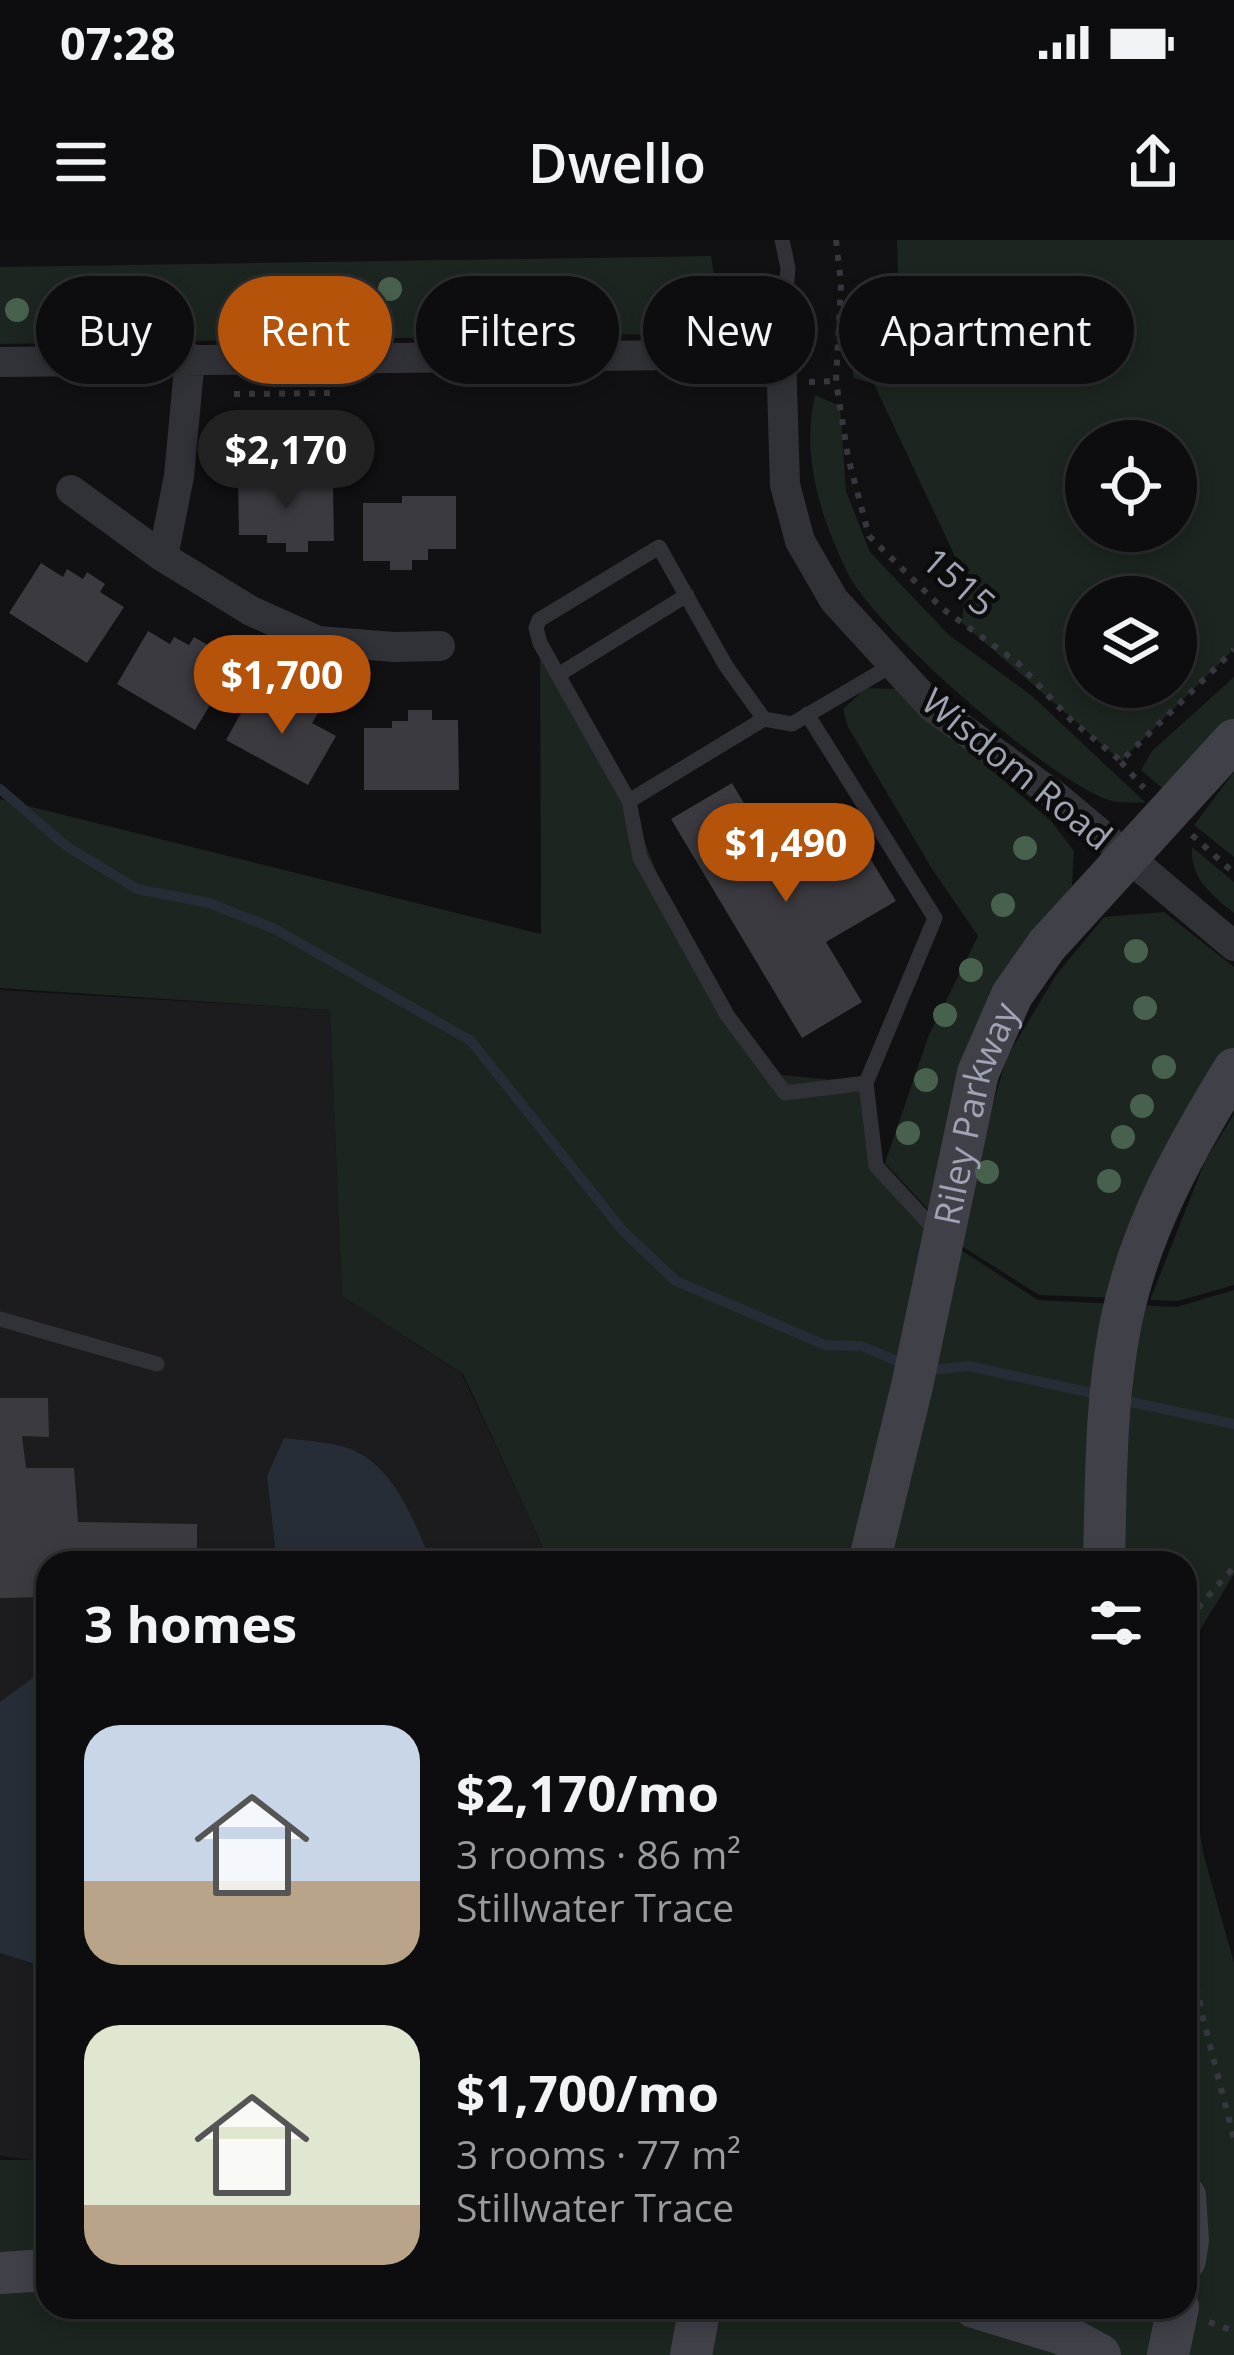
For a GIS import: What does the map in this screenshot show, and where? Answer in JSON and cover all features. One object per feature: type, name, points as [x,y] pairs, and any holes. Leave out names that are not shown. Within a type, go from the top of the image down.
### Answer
[{"type":"street","points":[[194,358],[643,354]]},
{"type":"street","points":[[0,362],[36,361]]},
{"type":"street","points":[[163,557],[179,476],[188,384]]},
{"type":"street","name":"Wisdom Road","points":[[782,384],[785,485],[800,541],[834,600],[932,706],[1058,798],[1234,946]]},
{"type":"street","points":[[70,490],[163,557],[251,611],[318,640],[440,646]]},
{"type":"street","name":"Riley Parkway","points":[[872,1551],[978,1073],[1012,995],[1047,945],[1234,740]]},
{"type":"street","points":[[1104,1551],[1114,1373],[1134,1269],[1151,1220],[1187,1145],[1234,1069]]},
{"type":"street","points":[[0,2273],[36,2271]]},
{"type":"street","points":[[691,2355],[698,2319]]},
{"type":"street","points":[[1013,2319],[1062,2334],[1100,2355]]},
{"type":"street","points":[[1168,2355],[1176,2319]]},
{"type":"lane","points":[[782,240],[787,276]]},
{"type":"lane","points":[[764,719],[726,666],[659,547],[539,620],[540,644],[629,801],[640,858],[727,1015],[785,1094],[866,1083]]},
{"type":"lane","points":[[558,675],[687,595]]},
{"type":"lane","points":[[629,801],[764,719],[792,724],[894,664]]},
{"type":"lane","points":[[807,714],[935,918],[866,1083],[876,1166],[944,1239]]},
{"type":"lane","points":[[0,1319],[157,1364]]},
{"type":"path","name":"1515","points":[[836,240],[841,284],[836,381],[848,457],[869,536],[943,609],[1018,663],[1070,720],[1121,761],[1234,650]]},
{"type":"path","points":[[1197,1612],[1234,1567]]},
{"type":"path","points":[[1197,1988],[1234,2139]]},
{"type":"shaded area","points":[[897,240],[1234,240],[1234,649],[1197,686],[1197,576],[1065,576],[1065,708],[1174,708],[1121,761],[962,623],[966,580],[874,384],[1134,384],[1134,276],[898,276]]},
{"type":"shaded area","points":[[711,256],[714,276],[643,276],[643,334],[619,335],[619,276],[416,276],[416,338],[392,338],[392,276],[218,276],[218,341],[194,341],[194,276],[36,276],[36,343],[0,344],[0,267]]},
{"type":"shaded area","points":[[815,395],[840,406],[846,491],[870,552],[949,635],[1031,695],[1146,803],[1109,800],[1047,765],[926,664],[863,597],[837,551],[821,507],[810,441]]},
{"type":"shaded area","points":[[540,643],[629,801],[678,929],[771,1074],[866,1083],[876,1166],[944,1239],[1038,1300],[1176,1307],[1234,1290],[1234,1574],[1197,1635],[1197,1551],[544,1551],[463,1374],[342,1296],[330,1010],[0,988],[0,799],[541,934]]},
{"type":"shaded area","points":[[1234,677],[1234,727],[1164,790],[1141,770],[1152,751]]},
{"type":"shaded area","points":[[866,688],[897,689],[1052,822],[1074,851],[1071,900],[937,1219],[885,1163],[928,1037],[978,936],[932,869],[848,727],[843,709]]},
{"type":"shaded area","points":[[1234,772],[1234,857],[1194,825]]},
{"type":"shaded area","points":[[1192,847],[1234,882],[1234,913],[1198,877]]},
{"type":"shaded area","points":[[1164,912],[1234,967],[1234,1054],[1117,1298],[1039,1295],[952,1240],[1007,1057],[1056,975],[1104,917]]},
{"type":"shaded area","points":[[0,990],[330,1010],[342,1296],[462,1374],[544,1551],[36,1551],[36,2160],[0,2156]]},
{"type":"shaded area","points":[[1234,1114],[1234,1285],[1178,1301],[1150,1300],[1205,1161]]},
{"type":"shaded area","points":[[284,1438],[359,1453],[388,1477],[427,1551],[276,1551],[267,1476]]},
{"type":"shaded area","points":[[36,1672],[36,1961],[32,1963],[0,1953],[0,1702]]},
{"type":"shaded area","points":[[1197,1816],[1234,1963],[1234,2355],[0,2355],[0,2160],[36,2160],[36,2319],[1197,2319]]},
{"type":"building","points":[[293,477],[294,487],[333,486],[334,541],[308,541],[308,552],[286,552],[286,543],[267,543],[267,535],[239,535],[238,478]]},
{"type":"building","points":[[402,496],[456,496],[456,549],[428,549],[428,560],[412,560],[412,570],[390,570],[390,561],[363,561],[363,503],[402,503]]},
{"type":"building","points":[[41,563],[63,577],[67,569],[83,579],[87,572],[105,584],[100,592],[124,607],[87,663],[9,613]]},
{"type":"building","points":[[148,631],[170,644],[174,637],[189,645],[194,637],[213,648],[207,658],[230,672],[195,730],[117,684]]},
{"type":"building","points":[[251,695],[293,710],[298,702],[318,713],[312,723],[336,736],[308,785],[226,740]]},
{"type":"building","points":[[408,710],[432,710],[432,720],[458,720],[459,790],[364,790],[364,728],[392,728],[392,721],[408,721]]},
{"type":"building","points":[[732,783],[787,876],[856,835],[896,901],[826,942],[862,1002],[802,1038],[671,819]]},
{"type":"building","points":[[0,1398],[48,1398],[49,1437],[22,1436],[26,1468],[74,1468],[78,1522],[197,1524],[197,1551],[36,1551],[36,1597],[0,1598]]},
{"type":"waterway","points":[[0,789],[66,846],[137,889],[209,903],[275,929],[471,1041],[623,1231],[676,1281],[825,1345],[861,1346],[897,1361]]},
{"type":"waterway","points":[[924,1371],[969,1366],[1092,1393]]},
{"type":"waterway","points":[[1131,1402],[1234,1424]]}]
